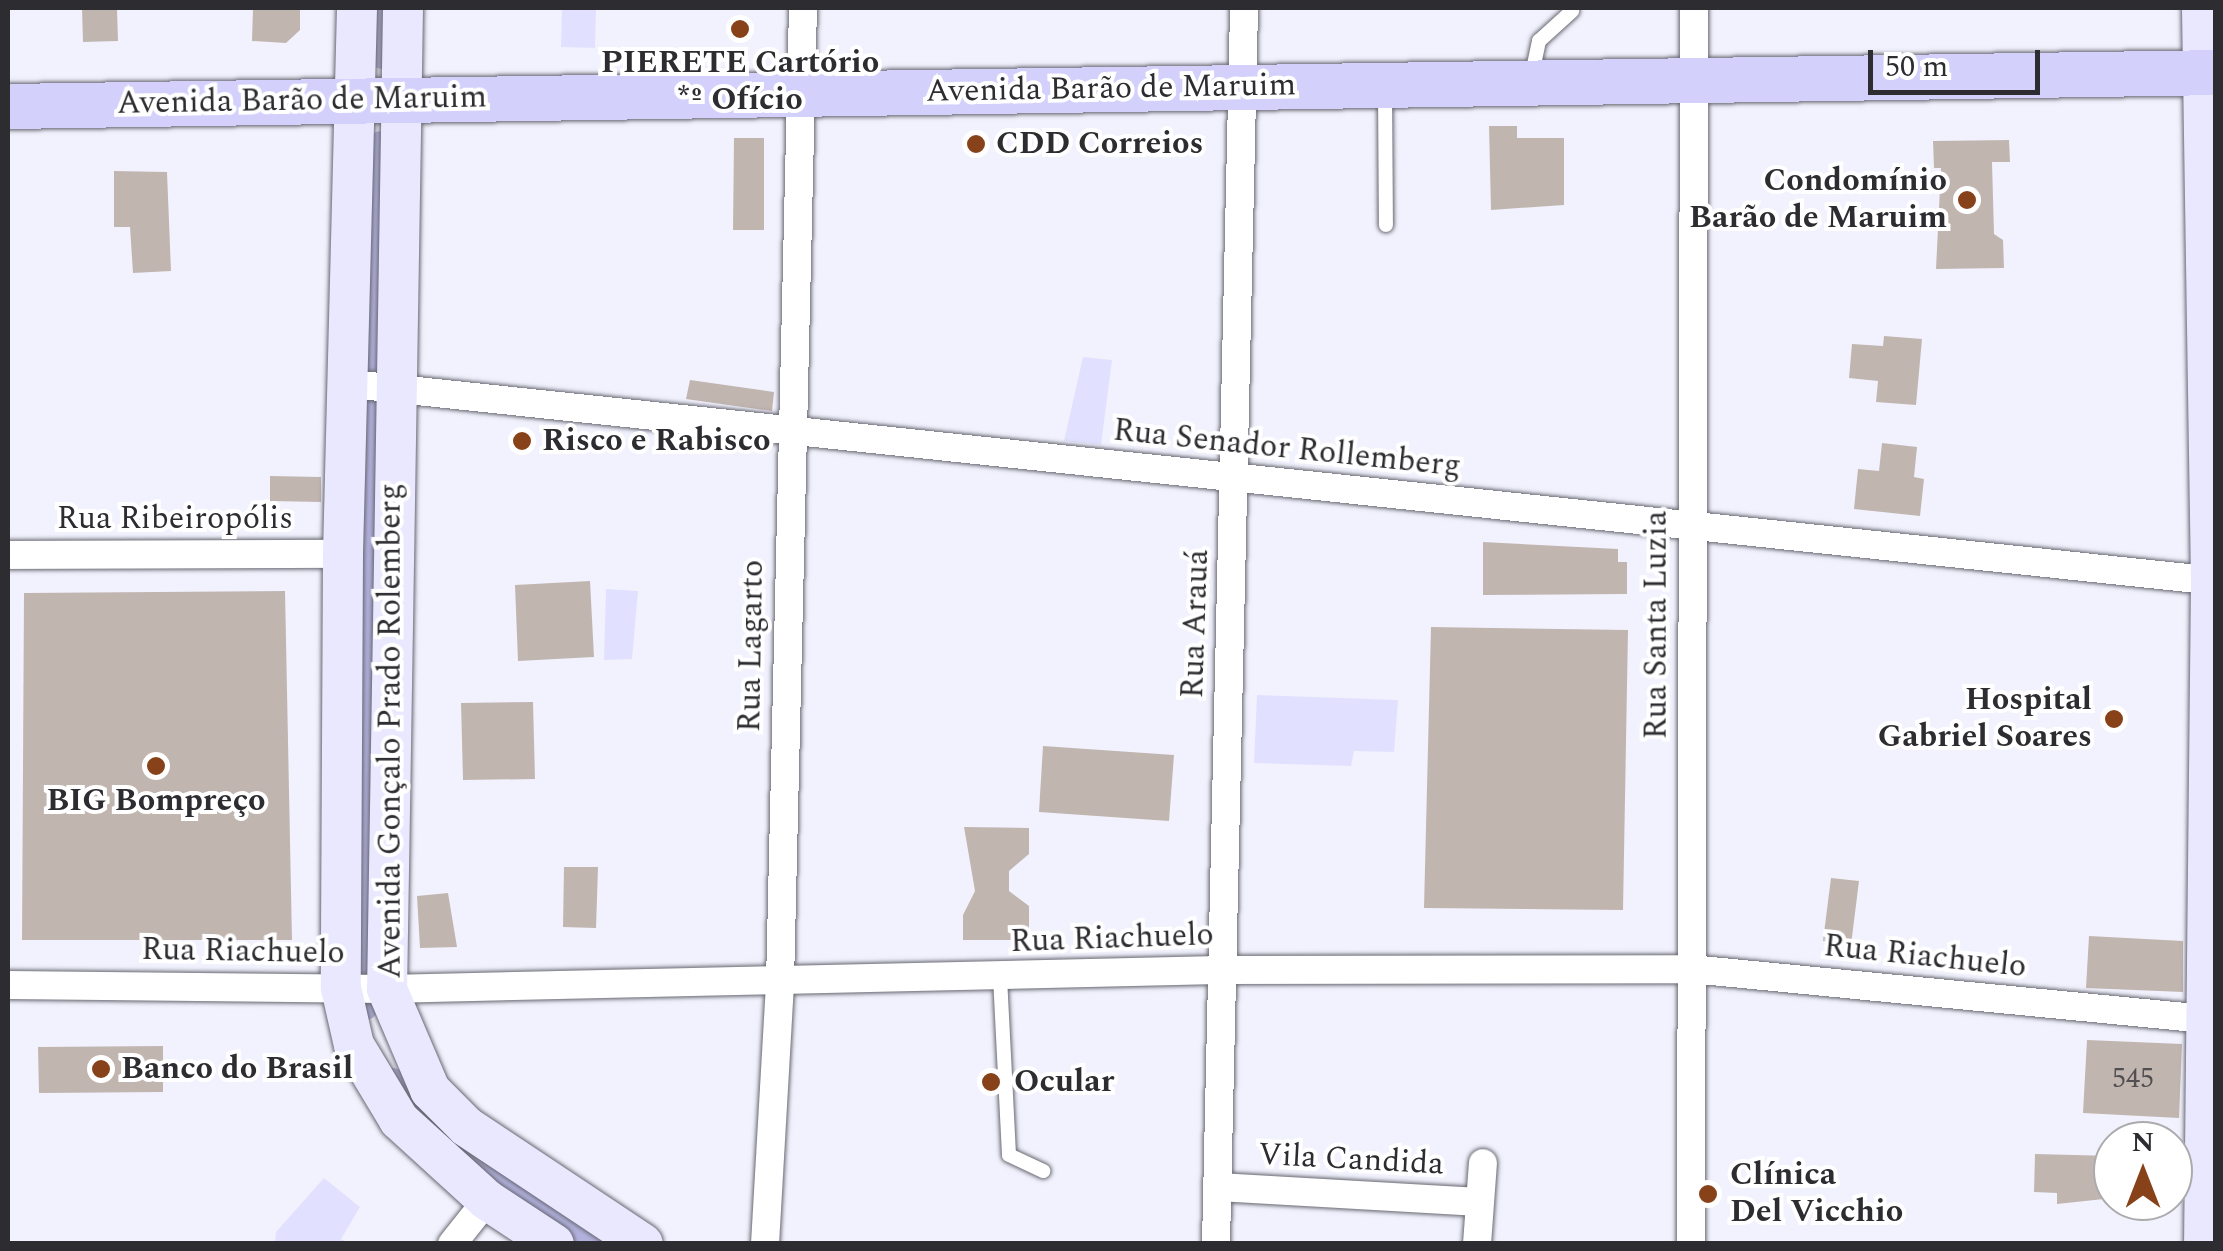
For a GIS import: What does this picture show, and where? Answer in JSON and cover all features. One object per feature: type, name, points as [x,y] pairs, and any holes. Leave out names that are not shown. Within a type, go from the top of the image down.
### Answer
[{"type":"main road","name":"Avenida Barão de Maruim","points":[[8,106],[400,92],[801,71],[1241,88],[2210,72]]},
{"type":"street","name":"Avenida Gonçalo Prado Rolemberg","points":[[357,8],[354,94],[373,385],[342,554],[363,988],[430,1090],[467,1127],[644,1244]]},
{"type":"street","name":"Avenida Gonçalo Prado Rolemberg","points":[[403,8],[400,92],[373,385],[363,988],[354,1046],[372,1082],[399,1120],[487,1200],[554,1244]]},
{"type":"street","name":"Rua Lagarto","points":[[765,1244],[780,983],[803,8]]},
{"type":"street","name":"Rua Arauá","points":[[1216,1244],[1219,970],[1236,478],[1244,8]]},
{"type":"street","name":"Rua Santa Luzia","points":[[1691,1244],[1694,8]]},
{"type":"street","points":[[2202,8],[2210,72],[2213,581],[2204,1244]]},
{"type":"street","name":"Rua Senador Rollemberg","points":[[373,385],[2213,581]]},
{"type":"street","name":"Rua Ribeiropólis","points":[[8,555],[342,554]]},
{"type":"street","name":"Rua Riachuelo","points":[[8,984],[363,988],[780,983],[1219,970],[1690,970],[2210,1020]]},
{"type":"street","name":"Vila Candida","points":[[1477,1244],[1483,1163]]},
{"type":"street","name":"Vila Candida","points":[[1219,1188],[1479,1202]]},
{"type":"street","points":[[452,1244],[487,1200]]},
{"type":"lane","points":[[1530,83],[1539,42],[1572,11]]},
{"type":"lane","points":[[1385,86],[1386,225]]},
{"type":"lane","points":[[1000,977],[1009,1155],[1042,1171]]},
{"type":"shaded area","points":[[562,8],[596,8],[595,48],[561,47]]},
{"type":"shaded area","points":[[1083,357],[1112,360],[1101,445],[1064,441]]},
{"type":"shaded area","points":[[606,589],[638,591],[632,659],[604,660]]},
{"type":"shaded area","points":[[1257,695],[1398,700],[1394,752],[1354,751],[1351,766],[1254,763]]},
{"type":"shaded area","points":[[324,1178],[360,1207],[341,1239],[348,1243],[275,1243],[276,1232]]},
{"type":"building","points":[[82,8],[117,8],[118,41],[83,42]]},
{"type":"building","points":[[253,8],[300,8],[300,30],[286,43],[252,41]]},
{"type":"building","points":[[1489,126],[1517,126],[1517,138],[1564,138],[1564,205],[1491,210]]},
{"type":"building","points":[[734,138],[764,138],[764,230],[733,230]]},
{"type":"building","name":"Condomínio Barão de Maruim","points":[[2009,140],[2010,162],[1992,162],[1994,234],[2003,240],[2004,268],[1936,269],[1941,168],[1934,168],[1933,141]]},
{"type":"building","points":[[114,171],[167,172],[171,271],[133,273],[130,227],[114,227]]},
{"type":"building","points":[[1884,336],[1922,339],[1916,405],[1876,402],[1878,381],[1849,378],[1852,344],[1883,346]]},
{"type":"building","points":[[690,380],[774,392],[772,411],[686,399]]},
{"type":"building","points":[[1882,443],[1917,447],[1914,477],[1924,479],[1920,516],[1854,509],[1858,469],[1879,471]]},
{"type":"building","points":[[270,476],[321,477],[321,502],[270,501]]},
{"type":"building","points":[[1483,542],[1618,549],[1618,562],[1627,562],[1627,594],[1483,595]]},
{"type":"building","points":[[590,581],[594,657],[518,661],[515,585]]},
{"type":"building","name":"BIG Bompreço","points":[[285,591],[292,940],[22,940],[24,593]]},
{"type":"building","points":[[1431,627],[1628,630],[1623,910],[1424,908]]},
{"type":"building","points":[[533,702],[535,779],[463,780],[461,703]]},
{"type":"building","points":[[1043,746],[1174,755],[1169,821],[1039,812]]},
{"type":"building","points":[[964,827],[1029,828],[1029,854],[1009,871],[1009,891],[1029,906],[1029,940],[963,940],[963,915],[975,891]]},
{"type":"building","points":[[564,867],[598,867],[596,928],[563,927]]},
{"type":"building","points":[[1831,878],[1859,881],[1851,945],[1823,941]]},
{"type":"building","points":[[448,893],[457,947],[420,948],[417,896]]},
{"type":"building","points":[[2089,936],[2183,941],[2183,992],[2086,988]]},
{"type":"building","points":[[2087,1040],[2182,1044],[2179,1118],[2083,1113]]},
{"type":"building","name":"Banco do Brasil","points":[[163,1046],[163,1092],[39,1093],[38,1047]]},
{"type":"building","points":[[2035,1154],[2093,1155],[2093,1200],[2057,1204],[2057,1193],[2034,1192]]},
{"type":"waterway","points":[[382,56],[383,8]]},
{"type":"waterway","points":[[365,1007],[361,932],[380,143]]},
{"type":"waterway","points":[[392,1080],[507,1188],[593,1244]]},
{"type":"place","name":"PIERETE Cartório *º Ofício","points":[[740,29]]},
{"type":"place","name":"CDD Correios","points":[[976,144]]},
{"type":"place","name":"Condomínio Barão de Maruim","points":[[1967,200]]},
{"type":"place","name":"Risco e Rabisco","points":[[522,441]]},
{"type":"place","name":"Hospital Gabriel Soares","points":[[2114,719]]},
{"type":"place","name":"BIG Bompreço","points":[[156,766]]},
{"type":"place","name":"Banco do Brasil","points":[[101,1069]]},
{"type":"place","name":"Ocular","points":[[991,1082]]},
{"type":"place","name":"Clínica Del Vicchio","points":[[1708,1194]]}]
